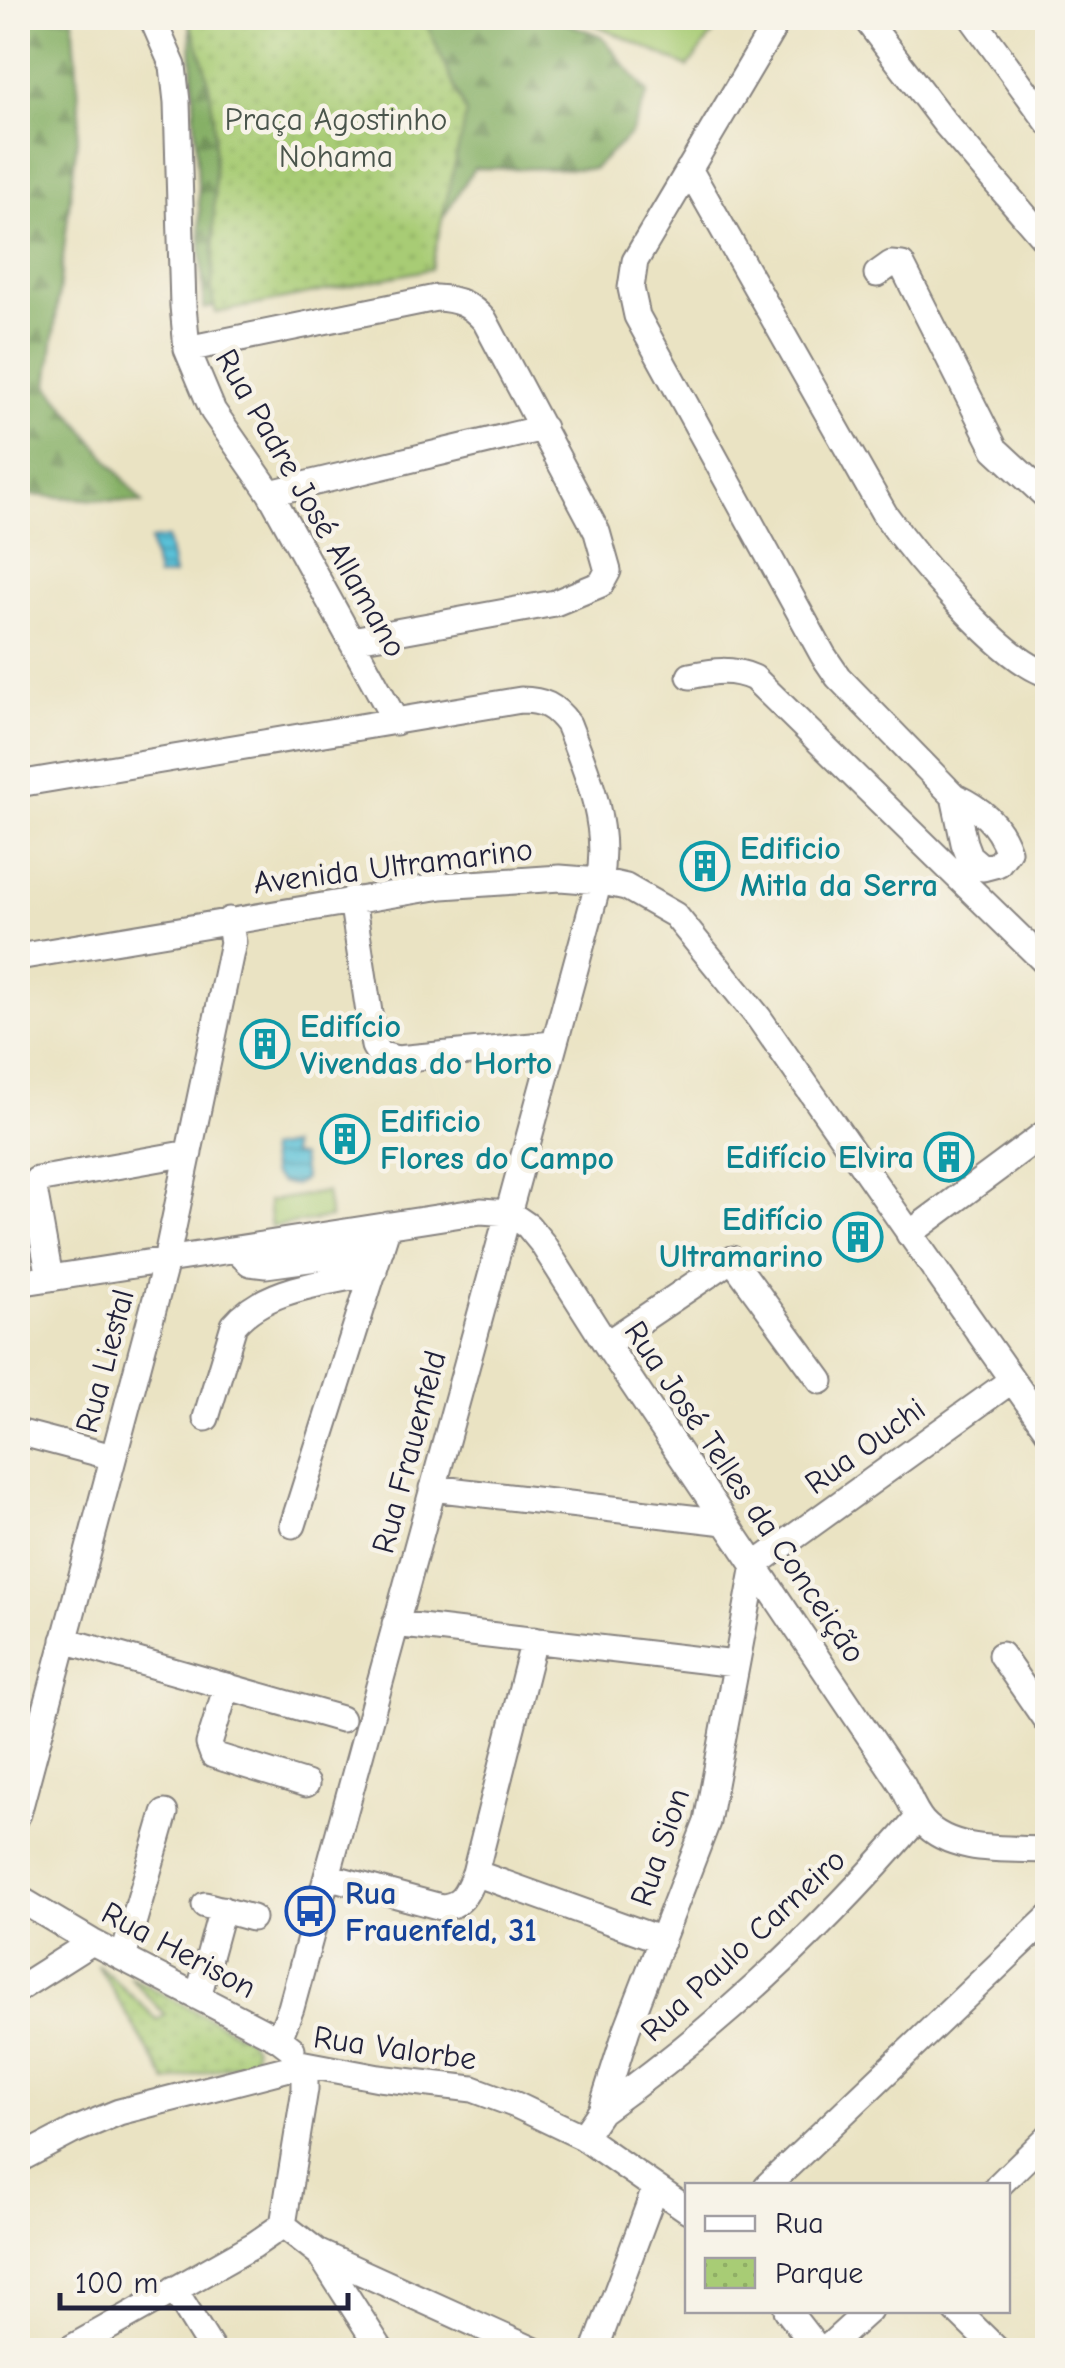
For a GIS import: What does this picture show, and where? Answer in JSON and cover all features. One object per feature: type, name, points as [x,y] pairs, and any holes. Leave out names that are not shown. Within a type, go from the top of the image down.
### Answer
[{"type":"street","name":"Rua Padre José Allamano","points":[[152,18],[174,66],[187,349],[213,411],[270,493],[396,722]]},
{"type":"street","points":[[779,18],[635,262],[631,288],[637,316],[822,655],[954,796]]},
{"type":"street","points":[[866,18],[944,122],[1048,243]]},
{"type":"street","points":[[972,18],[1048,122]]},
{"type":"street","points":[[689,169],[903,540],[924,567],[1021,662],[1048,674]]},
{"type":"street","points":[[876,274],[891,264],[902,265],[995,448],[1048,498]]},
{"type":"street","points":[[187,349],[436,298],[455,299],[472,306],[485,320],[597,532],[608,571],[601,584],[556,603],[352,640]]},
{"type":"street","points":[[270,493],[543,428]]},
{"type":"street","points":[[690,676],[724,670],[754,678],[1048,965]]},
{"type":"street","name":"Rua Frauenfeld","points":[[18,784],[520,700],[539,700],[551,706],[568,724],[600,816],[604,856],[599,881],[279,2039]]},
{"type":"street","name":"Avenida Ultramarino","points":[[18,957],[352,899],[489,882],[560,878],[626,887],[675,915],[717,963],[1048,1432]]},
{"type":"street","points":[[352,899],[374,1046],[384,1058],[553,1044]]},
{"type":"street","name":"Rua Liestal","points":[[18,1814],[166,1261],[233,942],[229,920]]},
{"type":"street","points":[[909,1234],[1048,1131]]},
{"type":"street","points":[[50,1278],[34,1188],[37,1180],[189,1153]]},
{"type":"street","points":[[206,1418],[234,1325],[254,1305],[381,1248],[482,1211],[509,1212]]},
{"type":"street","name":"Rua José Telles da Conceição","points":[[509,1212],[542,1243],[903,1786],[918,1816]]},
{"type":"street","points":[[18,1283],[237,1252],[381,1248]]},
{"type":"street","points":[[294,1525],[381,1248]]},
{"type":"street","points":[[606,1344],[732,1260],[821,1381]]},
{"type":"street","name":"Rua Ouchi","points":[[755,1565],[1012,1380]]},
{"type":"street","points":[[18,1432],[113,1457]]},
{"type":"street","points":[[432,1488],[724,1522]]},
{"type":"street","name":"Rua Sion","points":[[583,2137],[601,2111],[707,1822],[755,1565]]},
{"type":"street","points":[[395,1624],[735,1664]]},
{"type":"street","points":[[64,1640],[341,1718]]},
{"type":"street","points":[[327,1876],[441,1907],[458,1904],[465,1897],[475,1873],[534,1640]]},
{"type":"street","points":[[1001,1655],[1048,1723]]},
{"type":"street","points":[[227,1686],[209,1744],[213,1755],[306,1784]]},
{"type":"street","points":[[123,1958],[166,1814]]},
{"type":"street","points":[[918,1816],[954,1842],[1048,1850]]},
{"type":"street","name":"Rua Paulo Carneiro","points":[[601,2111],[668,2060],[808,1938],[863,1882],[918,1816]]},
{"type":"street","points":[[475,1873],[662,1940]]},
{"type":"street","name":"Rua Herison","points":[[18,1898],[92,1942],[279,2039],[299,2054],[305,2064]]},
{"type":"street","points":[[198,1997],[213,1907],[252,1918]]},
{"type":"street","points":[[770,2183],[1048,1918]]},
{"type":"street","points":[[18,1989],[92,1942]]},
{"type":"street","points":[[68,2350],[283,2225],[305,2064]]},
{"type":"street","name":"Rua Valorbe","points":[[18,2160],[119,2112],[305,2064],[473,2089],[543,2116],[583,2137],[685,2208]]},
{"type":"street","points":[[1002,2183],[1044,2147]]},
{"type":"street","points":[[595,2350],[655,2188]]},
{"type":"street","points":[[283,2225],[320,2253],[533,2350]]},
{"type":"street","points":[[320,2253],[381,2350]]},
{"type":"street","points":[[174,2289],[212,2350]]},
{"type":"street","points":[[789,2313],[822,2350],[865,2313]]},
{"type":"street","points":[[959,2313],[997,2350]]},
{"type":"green space","points":[[18,18],[73,18],[80,113],[48,385],[143,503],[18,494]]},
{"type":"green space","name":"Praça Agostinho Nohama","points":[[187,18],[424,18],[466,113],[431,269],[216,313],[211,292],[213,114],[205,66]]},
{"type":"green space","name":"Praça Agostinho Nohama","points":[[190,18],[554,18],[601,36],[648,93],[631,134],[593,169],[474,168],[419,256],[204,309]]},
{"type":"green space","points":[[581,18],[725,18],[688,67]]},
{"type":"green space","points":[[326,1192],[330,1218],[271,1227],[268,1201]]},
{"type":"green space","points":[[97,1964],[158,2020],[165,2015],[129,1976],[248,2039],[254,2056],[247,2062],[167,2082]]},
{"type":"water","points":[[167,538],[174,575],[157,577],[150,540]]},
{"type":"water","points":[[290,1145],[291,1155],[301,1157],[304,1179],[295,1185],[282,1183],[272,1175],[268,1149]]},
{"type":"place","name":"Edificio Mitla da Serra","points":[[705,866]]},
{"type":"place","name":"Edifício Vivendas do Horto","points":[[265,1044]]},
{"type":"place","name":"Edificio Flores do Campo","points":[[345,1139]]},
{"type":"place","name":"Edifício Elvira","points":[[949,1157]]},
{"type":"place","name":"Edifício Ultramarino","points":[[858,1237]]},
{"type":"place","name":"Rua Frauenfeld, 31","points":[[310,1911]]}]
